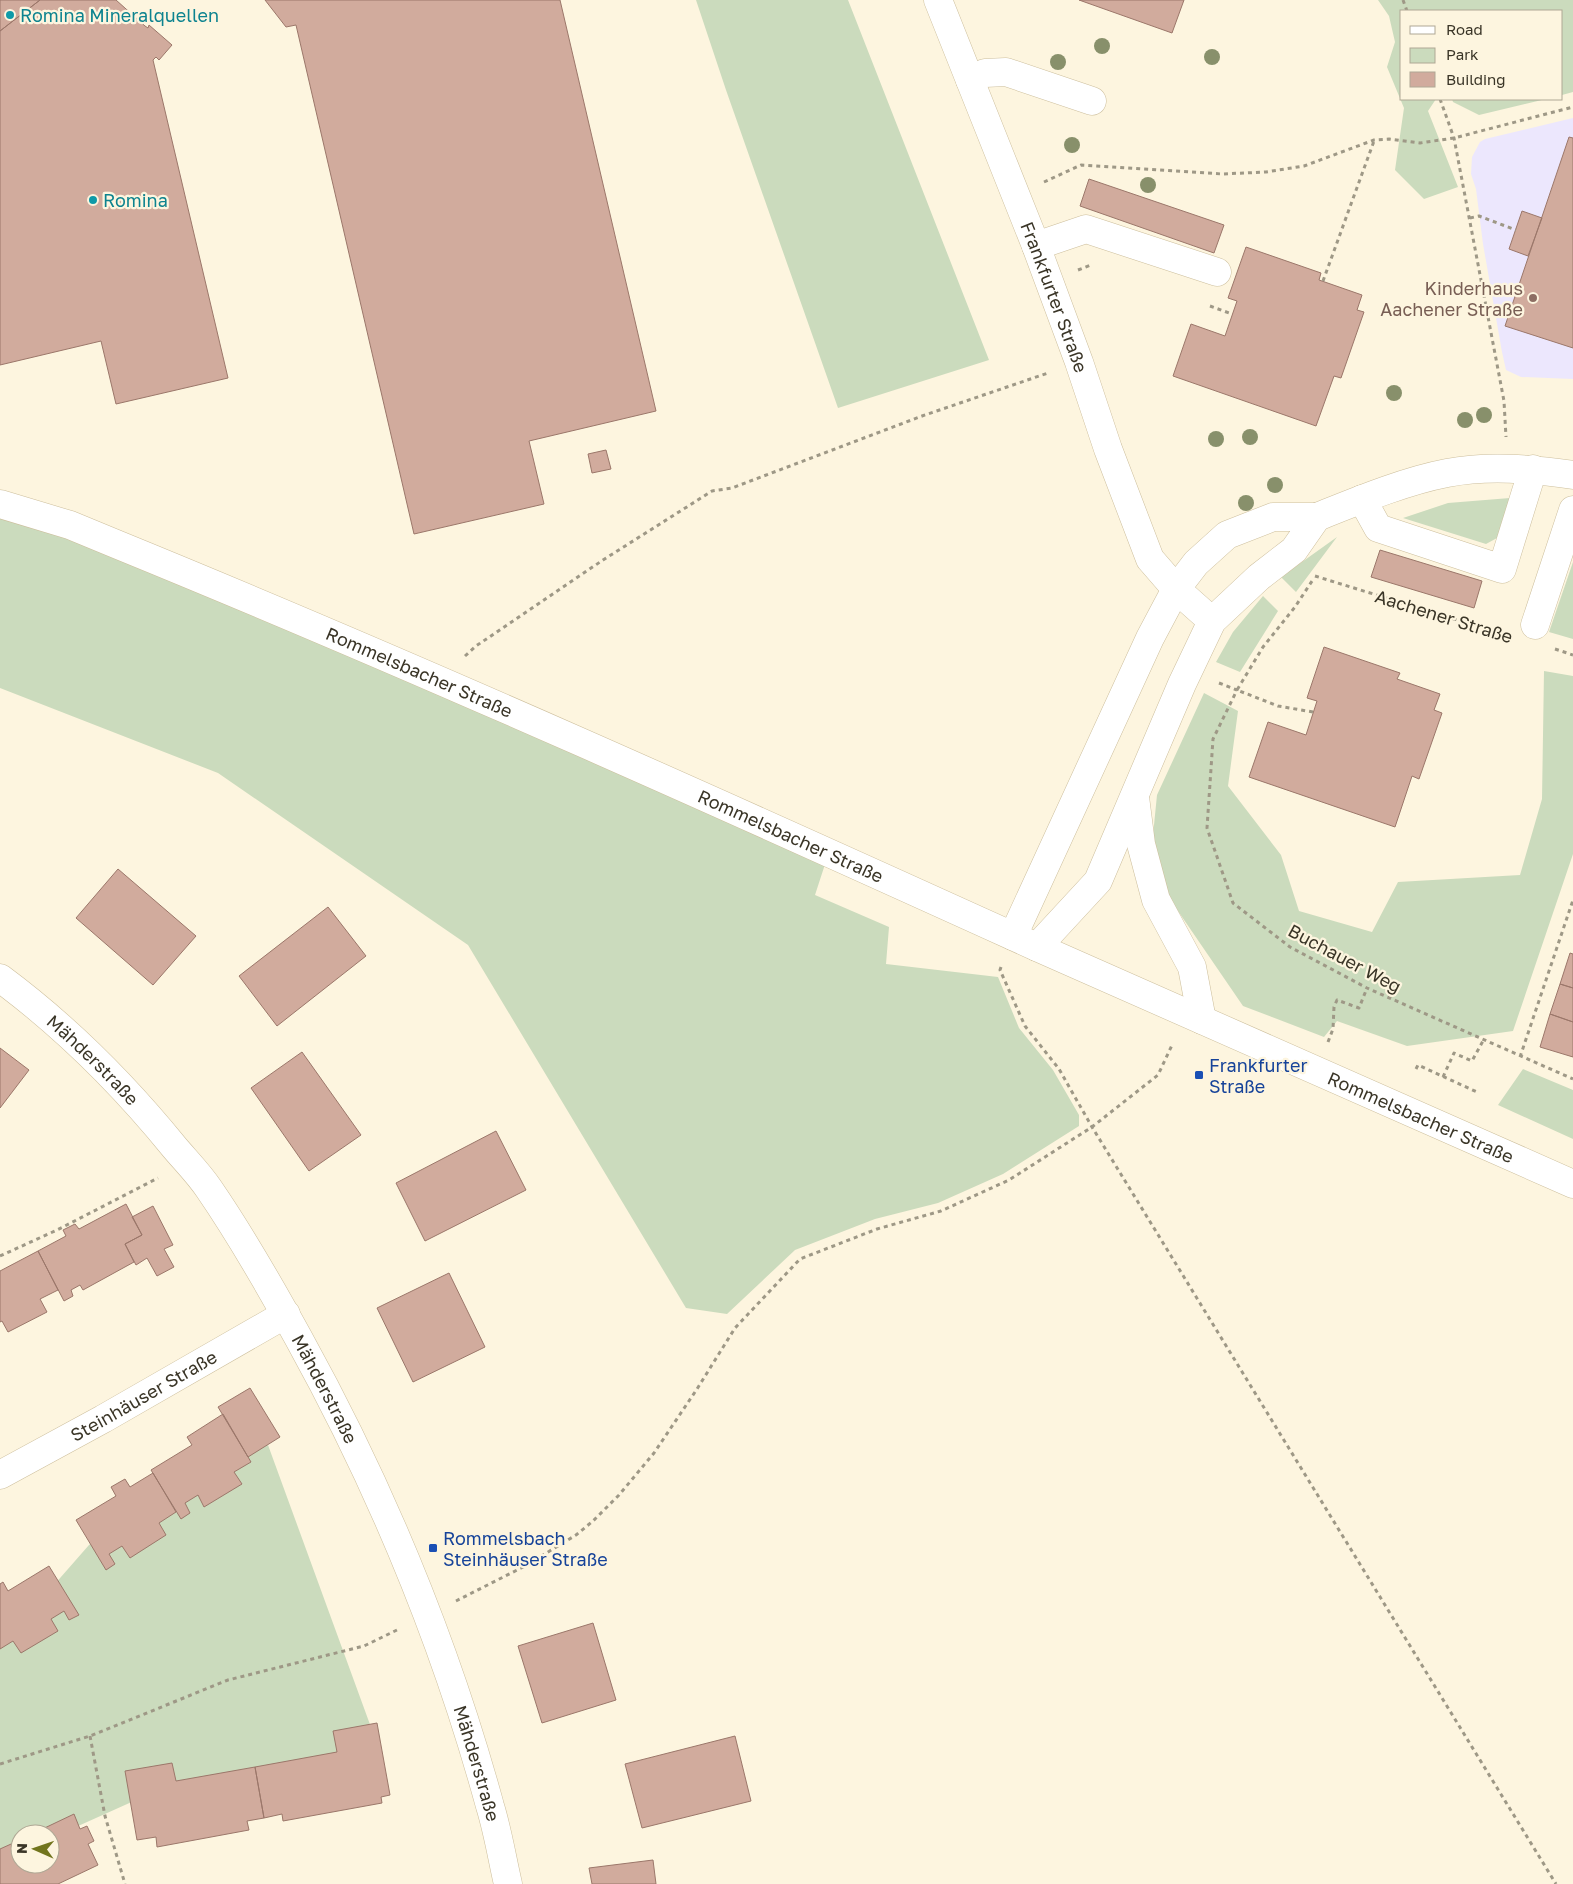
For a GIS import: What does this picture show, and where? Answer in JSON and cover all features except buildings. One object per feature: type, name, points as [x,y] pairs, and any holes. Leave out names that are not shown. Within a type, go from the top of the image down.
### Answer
[{"type":"street","name":"Frankfurter Straße","points":[[938,0],[1036,246],[1079,362],[1108,449],[1150,559],[1176,589],[1212,620]]},
{"type":"street","points":[[970,80],[985,73],[1006,72],[1092,101]]},
{"type":"street","points":[[1036,246],[1086,229],[1217,272]]},
{"type":"street","points":[[1362,499],[1378,528],[1502,569],[1521,469]]},
{"type":"street","points":[[1025,941],[1150,638],[1176,589],[1196,563],[1226,535],[1273,517],[1316,517],[1362,499],[1447,473],[1521,469],[1573,475]]},
{"type":"street","name":"Rommelsbacher Straße","points":[[0,504],[70,525],[440,682],[829,852],[1194,1017],[1573,1184]]},
{"type":"street","points":[[1535,625],[1573,510]]},
{"type":"street","points":[[1025,941],[1098,881],[1212,620],[1259,577],[1294,550],[1316,517]]},
{"type":"street","points":[[1135,798],[1141,844],[1156,900],[1192,967],[1194,1017]]},
{"type":"street","name":"Mähderstraße","points":[[0,978],[86,1049],[134,1098],[207,1186],[286,1314],[352,1438],[390,1520],[428,1614],[470,1736],[491,1809],[508,1884]]},
{"type":"street","name":"Steinhäuser Straße","points":[[0,1475],[103,1419],[286,1314]]},
{"type":"path","points":[[1440,100],[1454,138],[1504,400],[1521,469]]},
{"type":"path","points":[[1016,194],[1080,166],[1222,174],[1266,172],[1304,166],[1374,140],[1389,139],[1420,143],[1454,138],[1573,107]]},
{"type":"path","points":[[1323,281],[1374,140]]},
{"type":"path","points":[[1470,218],[1479,216],[1516,230]]},
{"type":"path","points":[[440,682],[455,664],[476,646],[603,560],[712,491],[732,488],[922,416],[1079,362]]},
{"type":"path","name":"Buchauer Weg","points":[[1321,569],[1295,607],[1263,647],[1237,690],[1213,739],[1207,828],[1233,903],[1290,947],[1367,988],[1573,1079]]},
{"type":"path","name":"Aachener Straße","points":[[1315,576],[1506,635]]},
{"type":"path","points":[[1554,649],[1573,655]]},
{"type":"path","points":[[1210,679],[1278,706],[1313,712]]},
{"type":"path","points":[[1520,1057],[1573,900]]},
{"type":"path","points":[[1025,941],[1000,970],[1025,1026],[1059,1069],[1092,1127],[1556,1884]]},
{"type":"path","points":[[1326,1046],[1333,1029],[1334,1007],[1337,1000],[1359,1008],[1367,988]]},
{"type":"path","points":[[0,1764],[90,1736],[228,1680],[364,1646],[525,1566],[576,1535],[619,1495],[654,1453],[735,1328],[800,1258],[877,1228],[942,1211],[1009,1180],[1092,1127],[1158,1075],[1194,1017]]},
{"type":"path","points":[[1443,1077],[1454,1053],[1472,1061],[1484,1041]]},
{"type":"path","points":[[1416,1069],[1418,1065],[1477,1092]]},
{"type":"path","points":[[0,1256],[57,1230],[153,1181],[186,1161]]},
{"type":"path","points":[[90,1736],[105,1816],[125,1884]]},
{"type":"shaded area","name":"Kinderhaus Aachener Straße","points":[[1573,118],[1573,379],[1521,377],[1506,370],[1483,244],[1476,189],[1471,174],[1472,157],[1480,142],[1485,139]]},
{"type":"green space","points":[[696,0],[848,0],[989,360],[838,408]]},
{"type":"green space","points":[[1378,0],[1573,0],[1573,92],[1563,95],[1563,10],[1400,10],[1400,98],[1387,67],[1395,42],[1389,16]]},
{"type":"green space","points":[[1401,100],[1435,100],[1428,111],[1458,187],[1424,199],[1395,170],[1404,108]]},
{"type":"green space","points":[[1452,100],[1542,100],[1479,115]]},
{"type":"green space","points":[[1510,498],[1497,538],[1486,544],[1403,518],[1448,503]]},
{"type":"green space","points":[[0,504],[829,852],[815,895],[889,927],[886,964],[998,977],[1019,1028],[1053,1070],[1079,1115],[1079,1126],[1003,1174],[938,1203],[875,1219],[795,1250],[727,1314],[686,1308],[468,945],[218,773],[0,688]]},
{"type":"green space","points":[[1337,537],[1296,592],[1281,577]]},
{"type":"green space","points":[[1573,562],[1573,639],[1549,632]]},
{"type":"green space","points":[[1263,596],[1278,611],[1240,672],[1216,662],[1233,632]]},
{"type":"green space","points":[[1544,671],[1573,676],[1573,854],[1513,1031],[1407,1046],[1337,1021],[1324,1037],[1243,1006],[1167,895],[1152,845],[1157,795],[1204,693],[1238,711],[1228,786],[1281,855],[1299,911],[1372,932],[1398,882],[1520,875],[1542,799]]},
{"type":"green space","points":[[1523,1069],[1573,1090],[1573,1139],[1498,1105]]},
{"type":"green space","points":[[268,1445],[372,1730],[347,1764],[145,1796],[67,1831],[60,1832],[60,1824],[10,1824],[10,1858],[0,1862],[0,1643],[4,1642],[89,1545],[209,1468]]},
{"type":"place","name":"Romina Mineralquellen","points":[[10,15]]},
{"type":"place","name":"Romina","points":[[93,200]]},
{"type":"place","name":"Kinderhaus Aachener Straße","points":[[1533,298]]},
{"type":"place","name":"Frankfurter Straße","points":[[1199,1075]]},
{"type":"place","name":"Rommelsbach Steinhäuser Straße","points":[[433,1548]]}]
